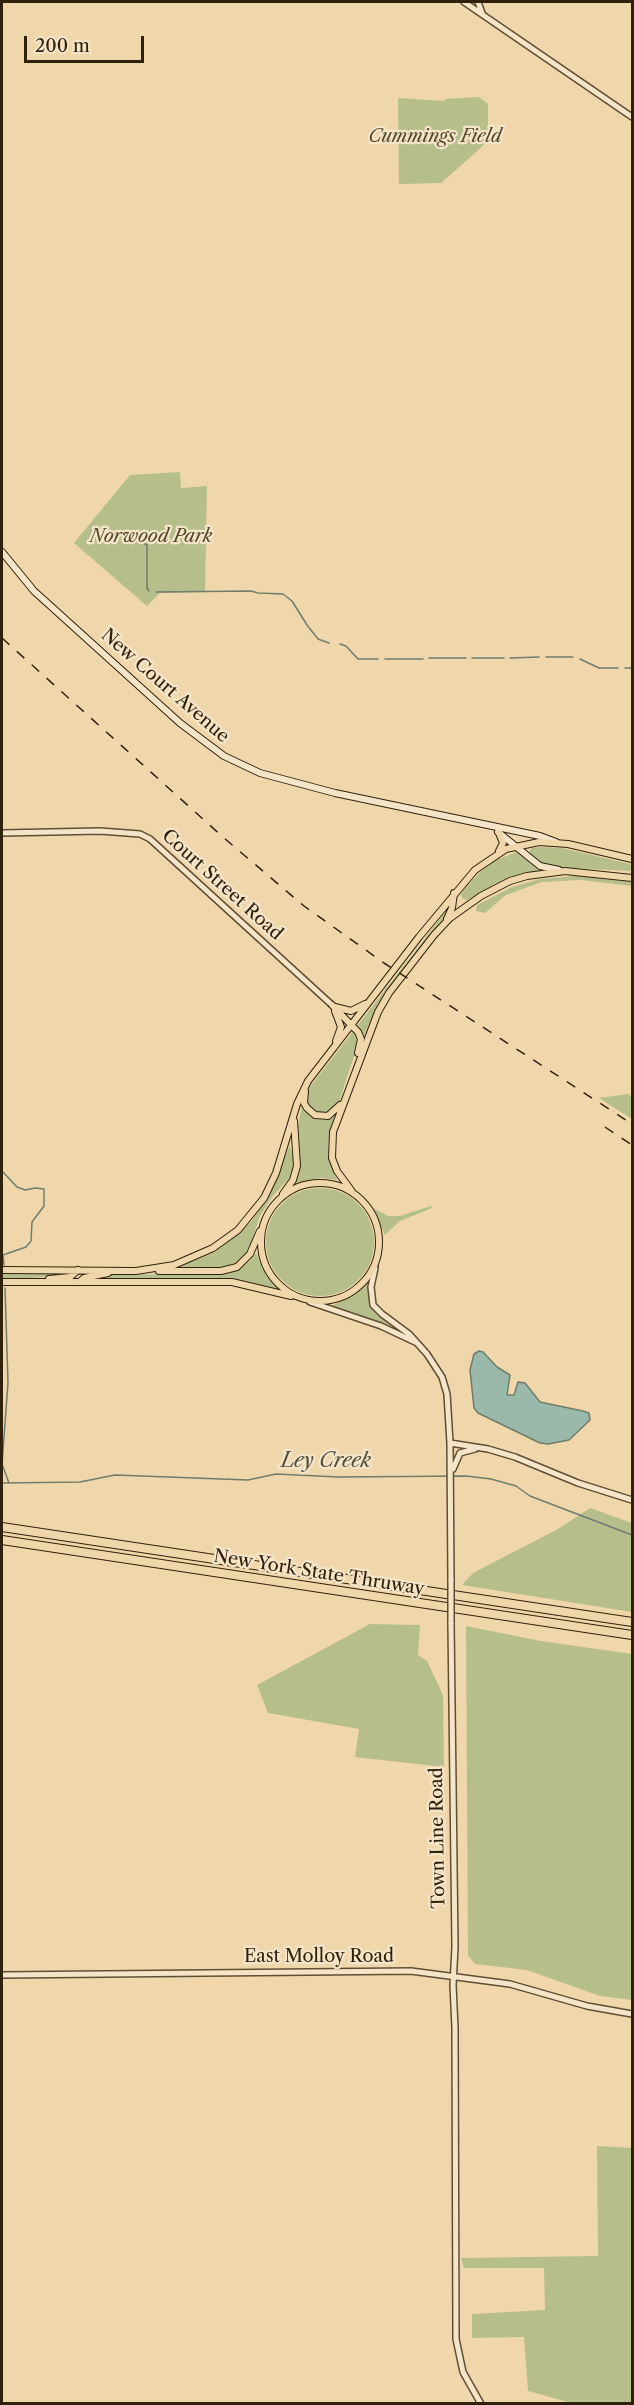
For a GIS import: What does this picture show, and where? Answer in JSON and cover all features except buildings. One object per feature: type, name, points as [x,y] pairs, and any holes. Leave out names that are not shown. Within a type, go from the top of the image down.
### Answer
[{"type":"highway","name":"New York State Thruway","points":[[2,1527],[633,1622]]},
{"type":"highway","name":"New York State Thruway","points":[[2,1540],[633,1635]]},
{"type":"main road","name":"New Court Avenue","points":[[2,552],[34,591],[180,723],[224,756],[275,777],[335,794],[540,836],[560,843]]},
{"type":"main road","name":"New Court Avenue","points":[[480,825],[499,833],[540,866],[565,871]]},
{"type":"main road","points":[[498,853],[503,843],[499,833]]},
{"type":"main road","points":[[136,1271],[174,1265],[197,1257],[238,1230],[258,1206],[269,1187],[295,1111],[308,1081],[454,893],[475,870],[498,853],[517,846],[539,842],[560,843],[633,859]]},
{"type":"main road","points":[[443,925],[481,896],[510,881],[527,876],[565,871],[633,876]]},
{"type":"main road","points":[[2,1282],[232,1282],[310,1302],[343,1297],[358,1288],[375,1268],[380,1242],[377,1226],[366,1205],[337,1172],[331,1150],[333,1132],[375,1017],[389,993],[443,925],[452,908],[454,893]]},
{"type":"main road","points":[[332,1005],[351,1011],[362,1007],[372,999]]},
{"type":"main road","points":[[332,1005],[352,1024],[361,1039],[356,1066]]},
{"type":"main road","points":[[332,1005],[340,1027],[334,1048]]},
{"type":"main road","points":[[308,1081],[304,1103],[311,1113],[328,1116],[343,1102]]},
{"type":"main road","points":[[2,1270],[213,1271],[237,1267],[250,1254],[269,1211],[293,1180],[297,1166],[295,1111]]},
{"type":"main road","points":[[280,1198],[299,1186],[318,1183],[351,1190]]},
{"type":"main road","points":[[263,1225],[262,1253],[269,1272],[276,1281],[297,1298]]},
{"type":"main road","points":[[26,1282],[70,1276],[78,1270]]},
{"type":"main road","points":[[78,1282],[84,1278],[120,1271]]},
{"type":"street","points":[[471,2],[482,14],[633,117]]},
{"type":"street","name":"Court Street Road","points":[[2,832],[100,831],[140,834],[150,840],[332,1005]]},
{"type":"street","points":[[375,1268],[371,1287],[374,1305],[419,1345],[436,1366],[447,1394],[452,1467]]},
{"type":"street","points":[[310,1302],[381,1326],[419,1345]]},
{"type":"street","points":[[450,1443],[515,1457],[578,1483],[633,1500]]},
{"type":"street","points":[[452,1467],[460,1453],[479,1448]]},
{"type":"street","name":"Town Line Road","points":[[452,1467],[450,1487],[456,2339],[463,2372],[481,2403]]},
{"type":"street","name":"East Molloy Road","points":[[2,1975],[365,1970],[454,1975],[510,1984],[594,2008],[633,2014]]},
{"type":"green space","name":"Cummings Field","points":[[479,97],[488,104],[488,131],[483,146],[441,183],[399,184],[398,98],[445,101],[445,99]]},
{"type":"green space","name":"Norwood Park","points":[[180,472],[181,488],[207,486],[205,592],[160,593],[147,606],[74,543],[130,475]]},
{"type":"green space","points":[[531,848],[562,848],[630,864],[632,868],[629,871],[550,867],[540,864],[529,854]]},
{"type":"green space","points":[[519,851],[539,870],[505,879],[467,900],[462,898],[463,891],[480,872],[494,861]]},
{"type":"green space","points":[[576,876],[624,881],[632,883],[632,886],[581,880],[542,882],[506,895],[485,913],[476,911],[477,905],[512,887],[540,879]]},
{"type":"green space","points":[[451,905],[447,914],[383,997],[363,1039],[357,1026]]},
{"type":"green space","points":[[354,1030],[358,1035],[358,1044],[338,1105],[329,1113],[317,1113],[309,1107],[307,1102],[309,1088]]},
{"type":"green space","points":[[628,1094],[632,1097],[632,1119],[599,1098]]},
{"type":"green space","points":[[302,1105],[310,1116],[316,1119],[328,1120],[336,1115],[329,1135],[328,1151],[337,1180],[321,1178],[294,1185],[300,1171],[298,1126]]},
{"type":"green space","points":[[290,1145],[294,1163],[292,1175],[272,1197],[260,1216],[245,1255],[235,1263],[224,1267],[176,1268],[215,1252],[251,1222],[272,1190]]},
{"type":"green space","points":[[320,1188],[341,1192],[358,1204],[370,1221],[374,1242],[370,1263],[358,1280],[341,1292],[320,1296],[299,1292],[282,1280],[270,1263],[266,1242],[270,1221],[282,1204],[299,1192]]},
{"type":"green space","points":[[431,1206],[432,1208],[400,1221],[385,1235],[373,1208],[388,1216],[400,1216]]},
{"type":"green space","points":[[256,1253],[267,1277],[282,1292],[232,1279],[89,1279],[113,1275],[224,1273],[238,1269],[250,1261]]},
{"type":"green space","points":[[2,1274],[69,1274],[69,1275],[2,1280]]},
{"type":"green space","points":[[369,1282],[368,1297],[373,1311],[395,1329],[331,1306],[354,1296]]},
{"type":"green space","points":[[590,1508],[632,1523],[632,1612],[462,1585],[473,1573],[558,1529]]},
{"type":"green space","points":[[370,1624],[420,1625],[418,1655],[427,1661],[443,1695],[444,1767],[355,1757],[359,1729],[268,1713],[257,1685]]},
{"type":"green space","points":[[466,1626],[541,1641],[632,1654],[632,2000],[600,1996],[527,1970],[475,1964],[468,1955]]},
{"type":"green space","points":[[597,2146],[632,2148],[632,2402],[571,2403],[528,2391],[524,2337],[472,2338],[472,2314],[545,2310],[544,2268],[464,2268],[461,2258],[598,2256]]},
{"type":"shaded area","points":[[479,1351],[510,1375],[507,1395],[514,1395],[518,1382],[525,1383],[540,1402],[589,1413],[590,1420],[569,1440],[548,1444],[540,1443],[478,1413],[474,1408],[470,1370],[474,1354]]},
{"type":"waterway","points":[[143,543],[147,545],[147,588],[149,591]]},
{"type":"waterway","points":[[156,592],[251,591],[283,594],[292,601],[318,639],[329,643]]},
{"type":"waterway","points":[[340,644],[346,646],[358,659],[378,659]]},
{"type":"waterway","points":[[510,658],[539,657]]},
{"type":"waterway","points":[[546,657],[573,657]]},
{"type":"waterway","points":[[429,658],[466,658]]},
{"type":"waterway","points":[[472,658],[504,658]]},
{"type":"waterway","points":[[385,659],[423,659]]},
{"type":"waterway","points":[[580,659],[599,668],[618,668]]},
{"type":"waterway","points":[[625,668],[632,668]]},
{"type":"waterway","points":[[2,1171],[17,1187],[25,1190],[44,1189],[44,1206],[32,1222],[31,1241],[26,1247],[3,1255],[4,1265]]},
{"type":"waterway","points":[[5,1288],[8,1383],[2,1464],[9,1483]]},
{"type":"waterway","name":"Ley Creek","points":[[2,1483],[80,1482],[115,1475],[248,1480],[276,1474],[338,1477],[466,1476],[491,1479],[516,1486],[530,1496],[632,1535]]},
{"type":"railway","points":[[2,638],[224,838],[304,906],[384,963],[632,1124]]},
{"type":"railway","points":[[605,1127],[632,1145]]}]
